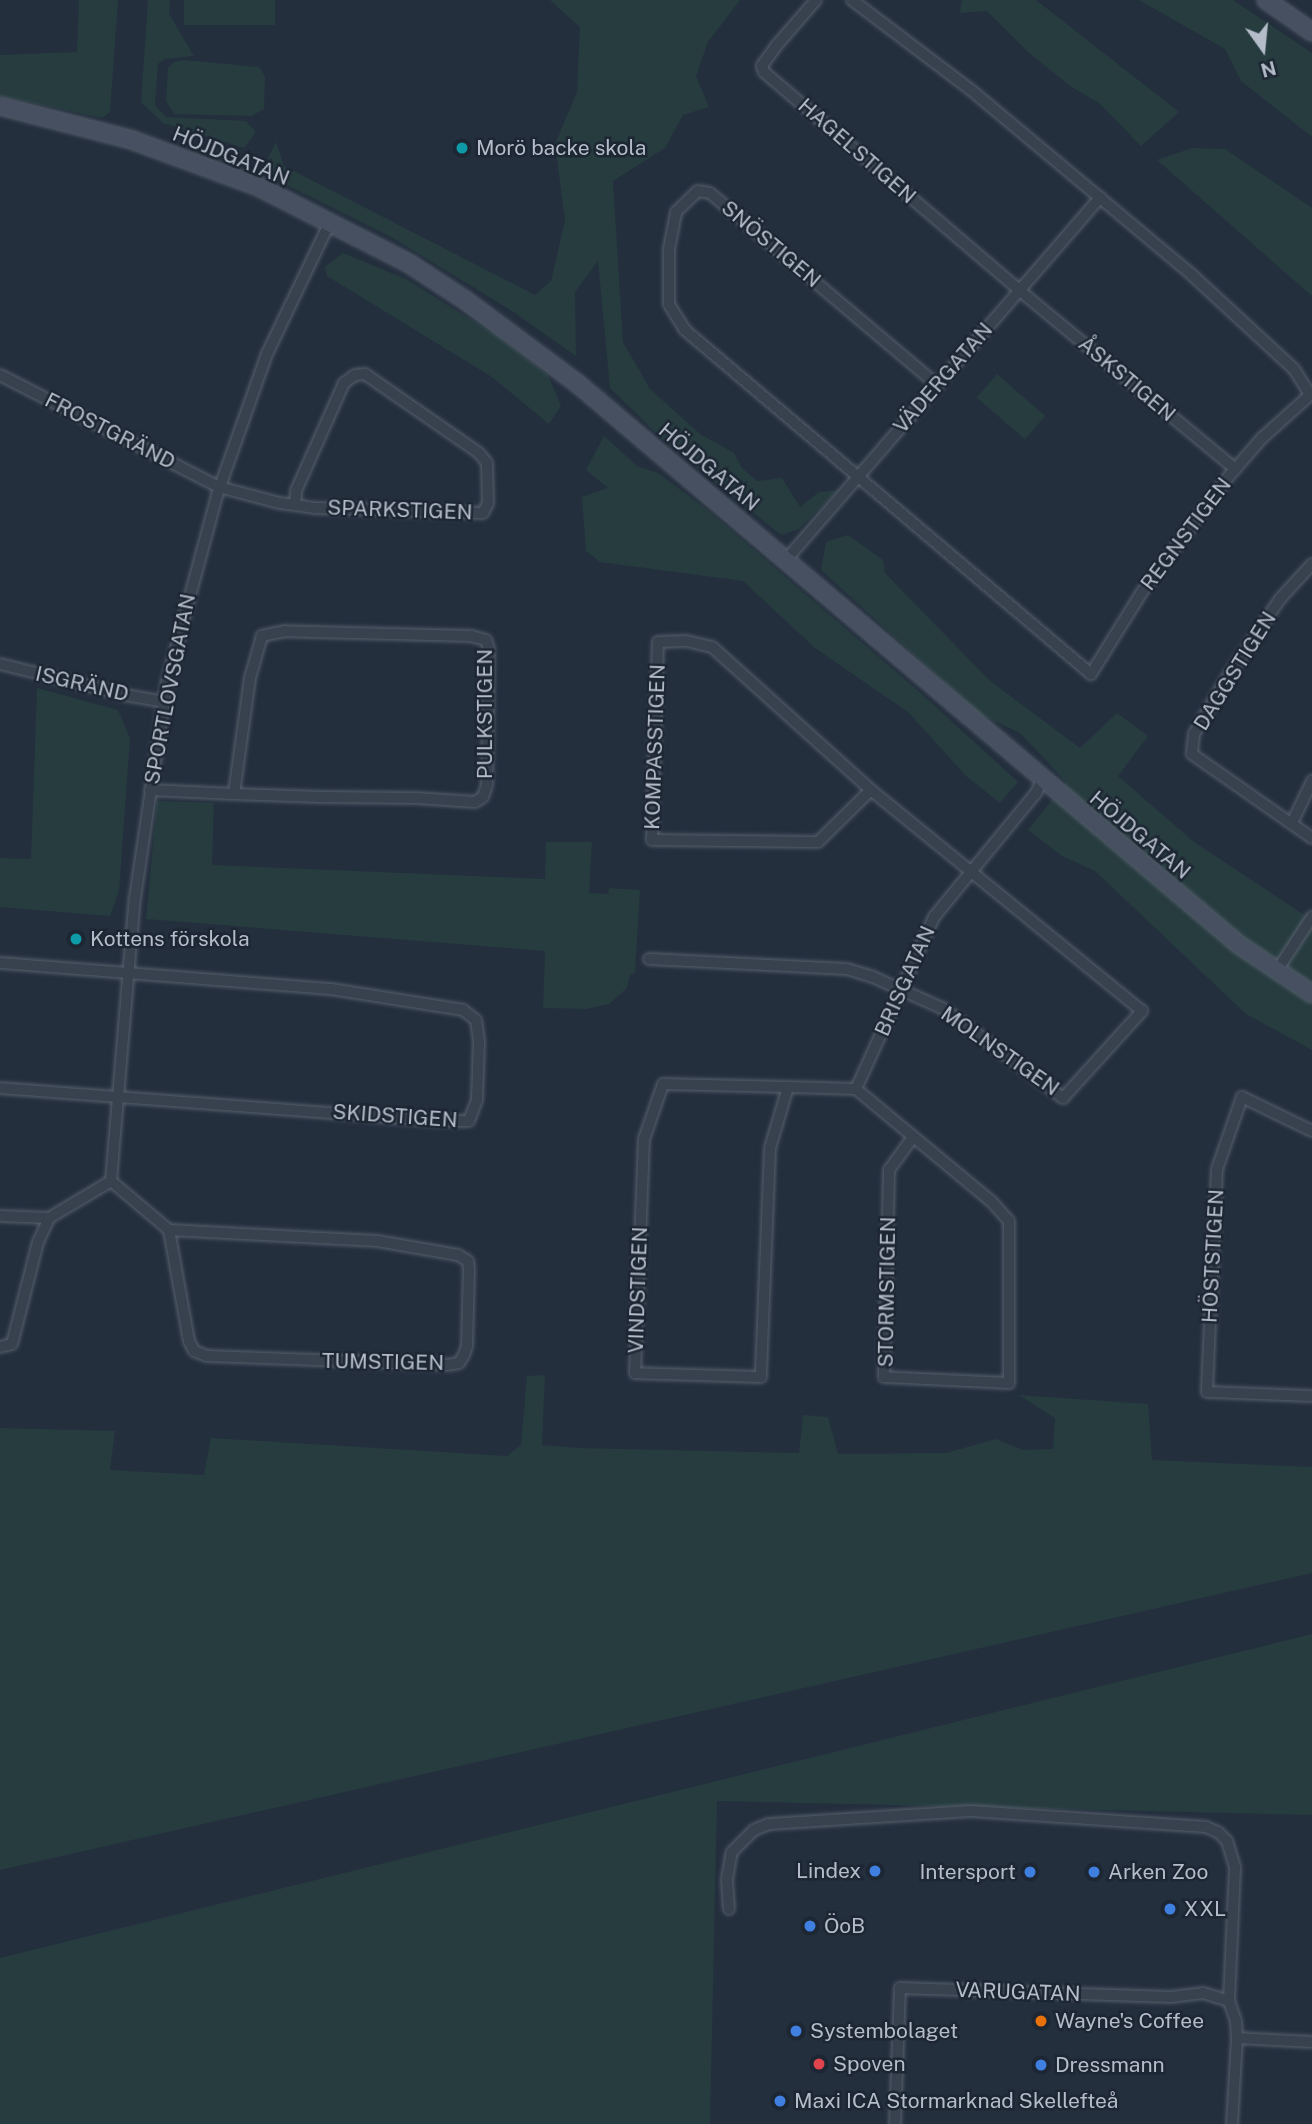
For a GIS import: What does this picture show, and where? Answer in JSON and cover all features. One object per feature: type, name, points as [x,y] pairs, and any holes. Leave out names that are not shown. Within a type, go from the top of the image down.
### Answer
[{"type":"street","name":"HAGELSTIGEN","points":[[816,0],[762,66],[764,72],[1018,290]]},
{"type":"street","points":[[852,0],[971,90],[1100,197]]},
{"type":"street","points":[[1266,0],[1312,32]]},
{"type":"street","name":"HÖJDGATAN","points":[[0,106],[132,140],[195,162],[330,222],[410,264],[523,341],[786,560],[1238,944],[1312,994]]},
{"type":"street","name":"SNÖSTIGEN","points":[[857,476],[685,330],[674,315],[669,304],[669,249],[676,212],[687,198],[698,191],[710,193],[727,205],[938,386]]},
{"type":"street","name":"VÄDERGATAN","points":[[786,560],[1100,197]]},
{"type":"street","name":"REGNSTIGEN","points":[[857,476],[1091,674],[1156,573],[1235,469],[1262,438],[1310,395],[1294,369],[1100,197]]},
{"type":"street","name":"SPORTLOVSGATAN","points":[[111,1181],[128,971],[163,702],[195,568],[219,487],[267,354],[330,222]]},
{"type":"street","name":"ÅSKSTIGEN","points":[[1018,290],[1235,469]]},
{"type":"street","name":"SPARKSTIGEN","points":[[219,487],[295,505],[483,513],[488,503],[487,463],[479,453],[365,374],[355,375],[344,383],[296,491],[295,505]]},
{"type":"street","name":"FROSTGRÄND","points":[[0,375],[219,487]]},
{"type":"street","name":"DAGGSTIGEN","points":[[1312,564],[1280,600],[1228,676],[1194,734],[1192,754],[1312,838]]},
{"type":"street","name":"PULKSTIGEN","points":[[150,790],[234,794],[475,802],[483,797],[487,785],[489,649],[485,640],[471,636],[285,631],[262,636],[250,678],[234,794]]},
{"type":"street","name":"KOMPASSTIGEN","points":[[871,790],[818,842],[652,840],[658,642],[686,641],[712,647],[871,790],[972,870]]},
{"type":"street","name":"ISGRÄND","points":[[0,664],[163,702]]},
{"type":"street","name":"BRISGATAN","points":[[856,1090],[934,917],[1035,793],[1042,780]]},
{"type":"street","points":[[1292,824],[1312,781]]},
{"type":"street","name":"MOLNSTIGEN","points":[[649,959],[847,969],[944,1009],[1063,1098],[1142,1011],[972,870]]},
{"type":"street","points":[[1276,971],[1312,917]]},
{"type":"street","points":[[0,963],[128,971]]},
{"type":"street","name":"SKIDSTIGEN","points":[[118,1095],[454,1122],[469,1121],[477,1100],[477,1025],[463,1010],[331,989],[128,971]]},
{"type":"street","name":"VINDSTIGEN","points":[[788,1087],[769,1148],[761,1377],[635,1373],[644,1139],[663,1084],[788,1087],[856,1090]]},
{"type":"street","points":[[0,1088],[118,1095]]},
{"type":"street","name":"STORMSTIGEN","points":[[856,1090],[991,1201],[1009,1221],[1009,1383],[884,1377],[889,1170],[912,1138]]},
{"type":"street","name":"HÖSTSTIGEN","points":[[1312,1131],[1242,1097],[1217,1169],[1207,1392],[1312,1396]]},
{"type":"street","points":[[0,1216],[49,1218],[111,1181],[169,1230]]},
{"type":"street","points":[[0,1347],[12,1344],[38,1242],[49,1218]]},
{"type":"street","name":"TUMSTIGEN","points":[[169,1230],[377,1241],[458,1255],[468,1261],[469,1270],[467,1346],[464,1355],[459,1363],[447,1365],[207,1356],[194,1351],[189,1341],[169,1230]]},
{"type":"street","points":[[729,1909],[729,1863],[733,1852],[754,1830],[769,1824],[971,1811],[1206,1827],[1227,1841],[1235,1868],[1229,2001],[1236,2021],[1237,2038],[1232,2124]]},
{"type":"street","name":"VARUGATAN","points":[[895,2124],[900,1988],[1171,1997],[1203,1993],[1229,2001]]},
{"type":"street","points":[[1237,2038],[1312,2042]]},
{"type":"green space","points":[[79,0],[118,0],[110,112],[102,118],[0,96],[0,55],[77,52]]},
{"type":"green space","points":[[148,0],[170,0],[169,14],[194,56],[165,59],[158,64],[155,105],[166,117],[246,121],[256,132],[244,148],[163,123],[141,102]]},
{"type":"green space","points":[[184,0],[275,0],[275,25],[184,25]]},
{"type":"green space","points":[[550,0],[740,0],[708,42],[696,76],[709,107],[683,115],[665,148],[613,181],[623,342],[650,389],[700,434],[734,453],[742,468],[757,481],[782,478],[800,507],[819,492],[838,490],[799,529],[781,535],[662,439],[610,388],[598,261],[575,292],[576,356],[512,311],[391,237],[261,172],[276,142],[284,166],[535,295],[551,281],[565,220],[555,144],[577,92],[580,27]]},
{"type":"green space","points":[[962,0],[1036,0],[1179,112],[1141,146],[1099,103],[1070,86],[1028,52],[987,11],[960,13]]},
{"type":"green space","points":[[1139,0],[1233,0],[1312,53],[1312,137],[1241,81],[1225,49]]},
{"type":"green space","points":[[185,60],[259,67],[265,77],[264,109],[251,116],[174,114],[166,101],[168,68],[174,62]]},
{"type":"green space","points":[[1192,148],[1225,149],[1312,208],[1312,296],[1157,160]]},
{"type":"green space","points":[[343,253],[406,279],[499,337],[548,375],[561,406],[549,424],[492,377],[327,276],[325,267]]},
{"type":"green space","points":[[997,374],[1045,416],[1025,439],[977,397]]},
{"type":"green space","points":[[604,436],[637,466],[660,474],[710,512],[922,694],[1018,782],[1000,803],[966,776],[908,712],[815,648],[743,581],[600,562],[586,551],[582,497],[608,488],[586,470]]},
{"type":"green space","points":[[848,535],[883,560],[885,573],[989,680],[1080,748],[1117,713],[1148,736],[1118,776],[1194,842],[1312,920],[1312,1050],[1246,1014],[1095,871],[1062,856],[1028,830],[1066,782],[1020,733],[979,714],[821,570],[826,542]]},
{"type":"green space","points":[[37,688],[118,710],[130,738],[119,891],[110,916],[0,907],[0,858],[31,859]]},
{"type":"green space","points":[[157,801],[214,803],[212,865],[545,879],[546,842],[592,842],[589,893],[608,894],[609,888],[640,890],[635,973],[630,975],[627,988],[609,1004],[586,1009],[543,1008],[545,951],[146,919]]},
{"type":"green space","points":[[545,1375],[542,1445],[579,1448],[799,1453],[803,1415],[828,1417],[838,1454],[946,1453],[996,1439],[1023,1450],[1053,1449],[1055,1418],[1019,1395],[1148,1404],[1152,1460],[1312,1467],[1312,1573],[0,1870],[0,1428],[115,1431],[110,1470],[204,1475],[211,1438],[507,1456],[521,1445],[527,1376]]},
{"type":"green space","points":[[1312,1634],[1312,1815],[717,1801],[710,2124],[0,2124],[0,1958]]},
{"type":"place","name":"Morö backe skola","points":[[462,148]]},
{"type":"place","name":"Kottens förskola","points":[[76,939]]},
{"type":"place","name":"Lindex","points":[[875,1871]]},
{"type":"place","name":"Intersport","points":[[1030,1872]]},
{"type":"place","name":"Arken Zoo","points":[[1094,1872]]},
{"type":"place","name":"XXL","points":[[1170,1909]]},
{"type":"place","name":"ÖoB","points":[[810,1926]]},
{"type":"place","name":"Wayne's Coffee","points":[[1041,2021]]},
{"type":"place","name":"Systembolaget","points":[[796,2031]]},
{"type":"place","name":"Spoven","points":[[819,2064]]},
{"type":"place","name":"Dressmann","points":[[1041,2065]]},
{"type":"place","name":"Maxi ICA Stormarknad Skellefteå","points":[[780,2101]]}]
